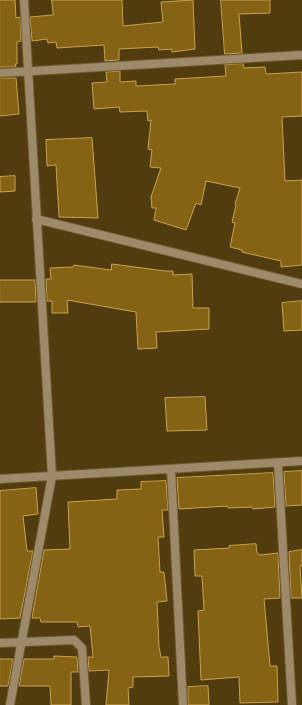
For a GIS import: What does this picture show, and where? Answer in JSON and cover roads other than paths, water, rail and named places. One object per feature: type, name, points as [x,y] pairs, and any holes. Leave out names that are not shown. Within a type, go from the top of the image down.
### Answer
[{"type":"street","points":[[10,705],[52,476],[24,0]]},
{"type":"street","points":[[0,73],[302,55]]},
{"type":"street","points":[[36,219],[302,284]]},
{"type":"street","points":[[0,479],[302,461]]},
{"type":"street","points":[[278,463],[292,705]]},
{"type":"street","points":[[171,469],[183,705]]},
{"type":"street","points":[[0,643],[74,640],[82,648],[86,705]]}]
